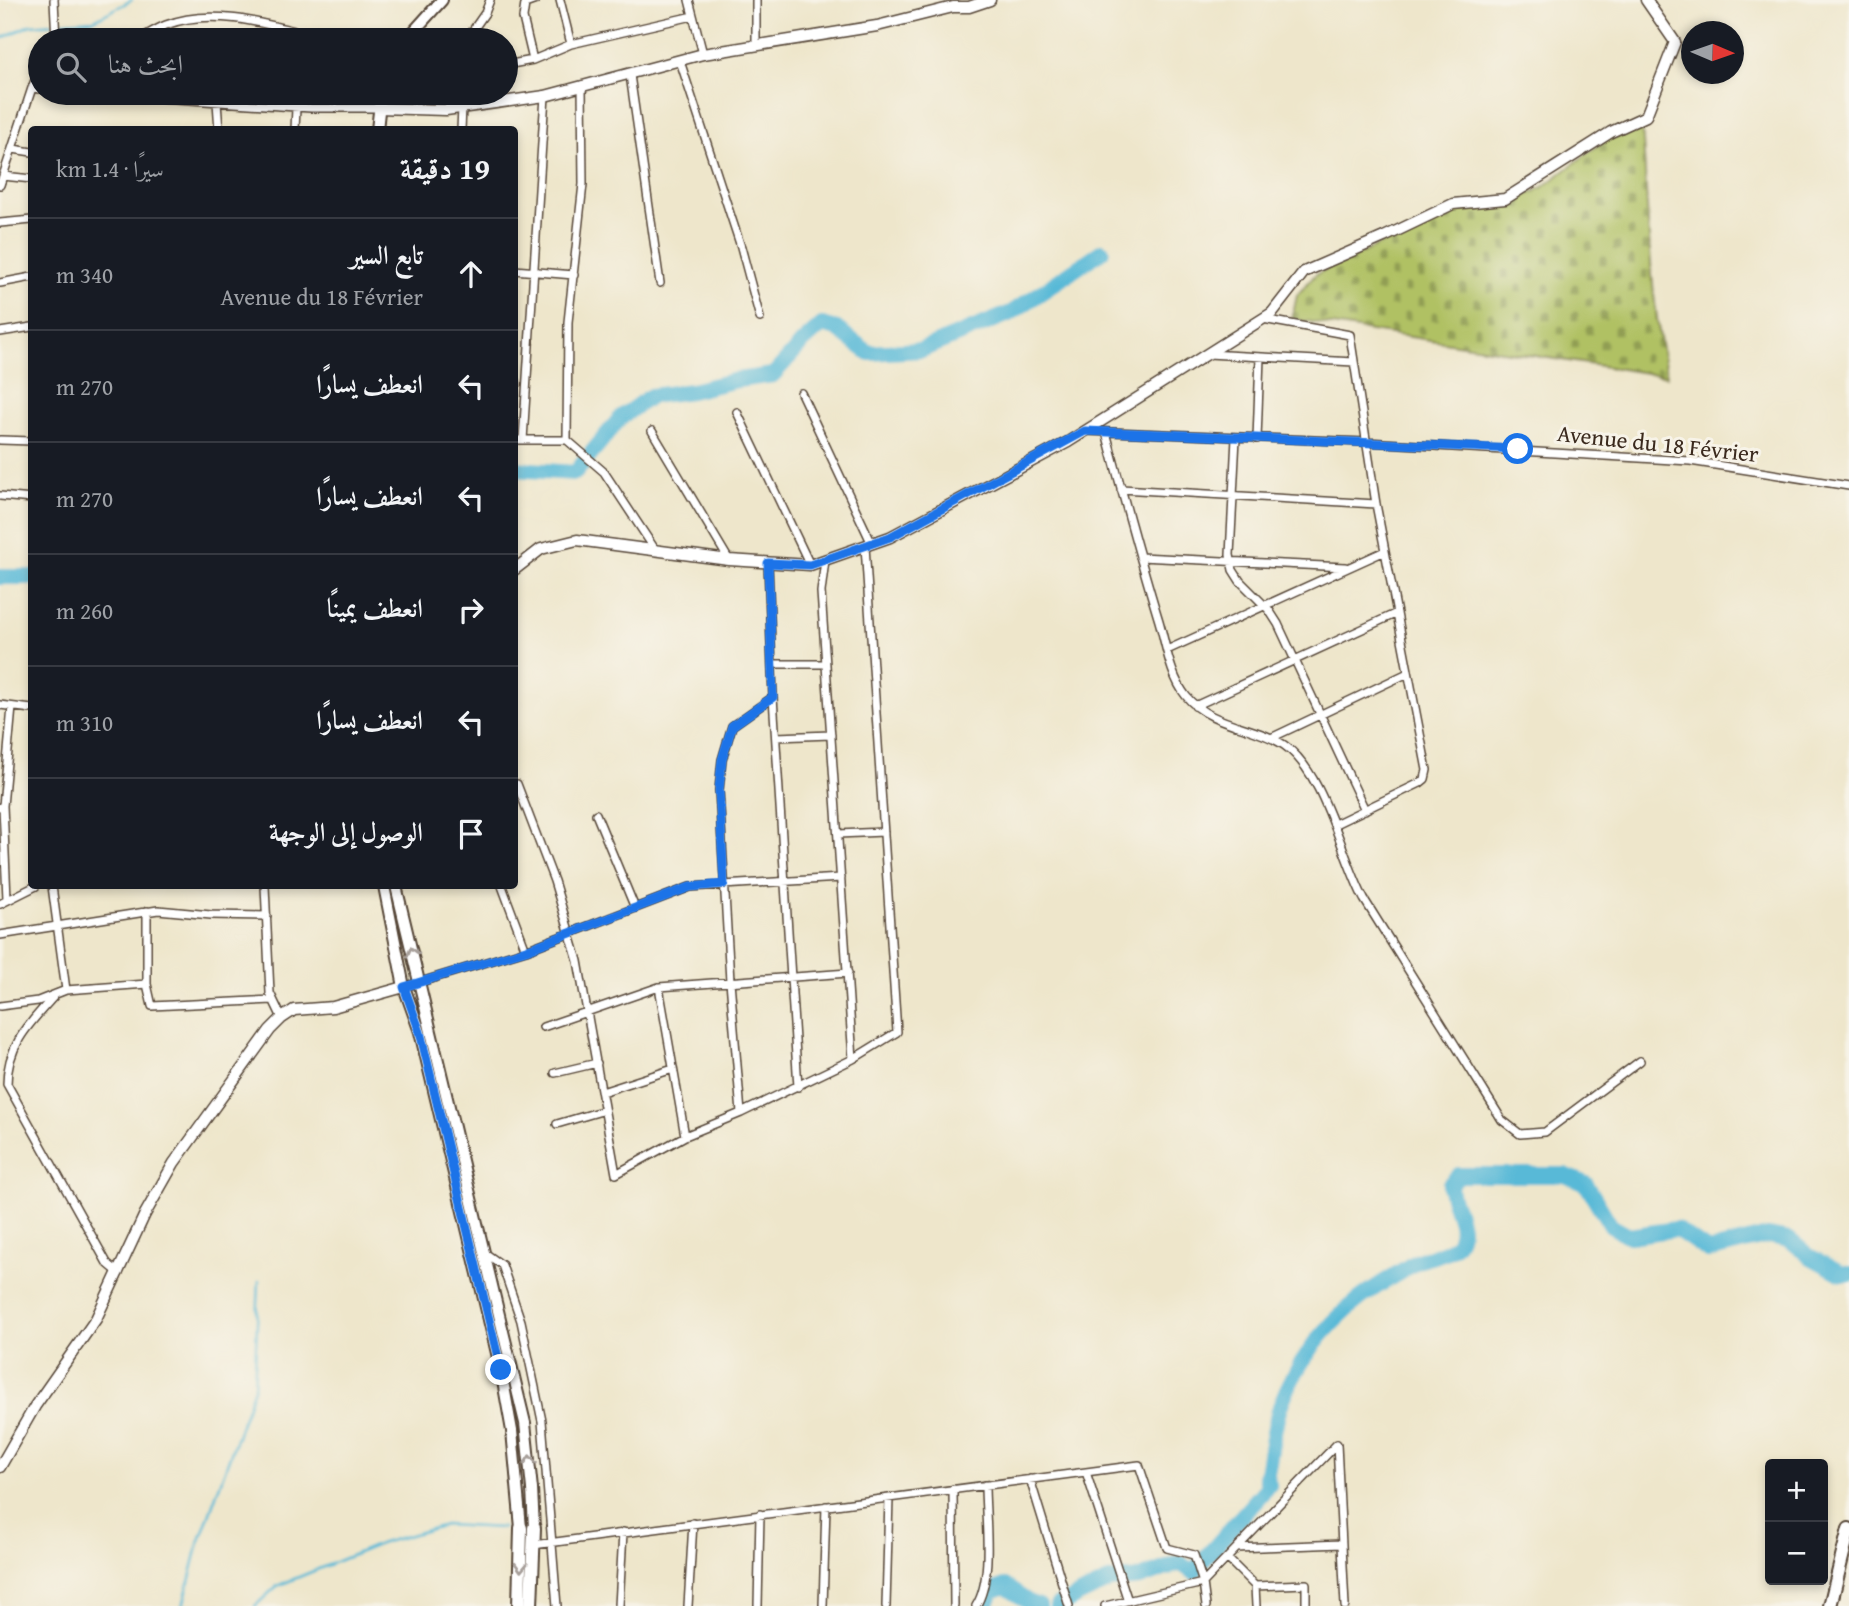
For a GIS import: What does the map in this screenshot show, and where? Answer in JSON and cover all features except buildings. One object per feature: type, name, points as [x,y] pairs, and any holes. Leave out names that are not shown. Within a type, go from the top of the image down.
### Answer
[{"type":"highway","points":[[527,1528],[533,1545],[531,1606]]},
{"type":"highway","points":[[519,1606],[527,1528]]},
{"type":"highway","points":[[1830,1606],[1849,1529]]},
{"type":"main road","points":[[417,28],[442,0]]},
{"type":"main road","points":[[377,126],[379,105]]},
{"type":"main road","points":[[385,889],[404,987],[420,1032],[501,1370],[527,1528]]},
{"type":"main road","points":[[397,889],[525,1423],[533,1489],[527,1528]]},
{"type":"street","points":[[54,0],[55,28]]},
{"type":"street","points":[[474,28],[490,0]]},
{"type":"street","points":[[533,60],[523,18],[525,4],[536,0]]},
{"type":"street","points":[[560,0],[571,44]]},
{"type":"street","points":[[689,0],[703,54]]},
{"type":"street","points":[[756,0],[756,45]]},
{"type":"street","points":[[518,100],[545,96],[703,54],[877,26],[953,4],[969,7],[990,0]]},
{"type":"street","points":[[518,567],[541,549],[577,540],[729,560],[810,565],[890,537],[1085,431],[1272,313],[1304,272],[1453,204],[1505,199],[1611,132],[1646,117],[1675,41],[1646,0]]},
{"type":"street","points":[[160,28],[167,24],[216,16],[280,28]]},
{"type":"street","points":[[518,63],[533,60],[571,44],[693,16]]},
{"type":"street","points":[[680,61],[741,247],[760,318]]},
{"type":"street","points":[[630,75],[660,283]]},
{"type":"street","points":[[567,440],[568,322],[583,184],[582,85]]},
{"type":"street","points":[[545,96],[535,271],[519,440],[567,440],[604,472],[656,551]]},
{"type":"street","points":[[28,179],[2,181],[30,105]]},
{"type":"street","points":[[216,105],[219,126]]},
{"type":"street","points":[[264,105],[446,110],[477,105]]},
{"type":"street","points":[[295,126],[296,107]]},
{"type":"street","points":[[461,126],[462,107]]},
{"type":"street","points":[[13,149],[28,151]]},
{"type":"street","points":[[0,223],[28,220]]},
{"type":"street","points":[[518,270],[574,275]]},
{"type":"street","points":[[0,283],[28,278]]},
{"type":"street","points":[[1262,319],[1350,335],[1366,442],[1426,776],[1420,783],[1335,824]]},
{"type":"street","points":[[0,332],[28,328]]},
{"type":"street","points":[[1207,354],[1354,362]]},
{"type":"street","points":[[1257,439],[1260,357]]},
{"type":"street","points":[[518,787],[554,881],[578,961],[616,1174],[685,1136],[798,1087],[853,1059],[897,1032],[868,545],[801,393]]},
{"type":"street","points":[[737,412],[810,565]]},
{"type":"street","points":[[652,431],[729,560]]},
{"type":"street","name":"Avenue du 18 Février","points":[[1085,431],[1366,442],[1690,461],[1849,486]]},
{"type":"street","points":[[1106,432],[1178,684],[1195,706],[1208,715],[1272,738],[1284,745],[1299,760],[1335,824],[1352,874],[1364,899],[1502,1120],[1520,1134],[1545,1132],[1640,1061]]},
{"type":"street","points":[[1236,438],[1230,561],[1240,581],[1274,617],[1364,810]]},
{"type":"street","points":[[0,440],[28,440]]},
{"type":"street","points":[[1121,489],[1377,504]]},
{"type":"street","points":[[0,496],[28,499]]},
{"type":"street","points":[[1167,650],[1385,551]]},
{"type":"street","points":[[1140,557],[1349,568]]},
{"type":"street","points":[[825,560],[821,592],[853,1059]]},
{"type":"street","points":[[768,563],[773,697],[798,1087]]},
{"type":"street","points":[[1195,706],[1397,613]]},
{"type":"street","points":[[772,664],[826,664]]},
{"type":"street","points":[[1272,738],[1408,673]]},
{"type":"street","points":[[741,1113],[719,790],[722,760],[732,726],[773,697]]},
{"type":"street","points":[[0,705],[28,709]]},
{"type":"street","points":[[12,707],[2,806],[3,902],[30,889]]},
{"type":"street","points":[[776,737],[831,735]]},
{"type":"street","points":[[596,814],[635,908]]},
{"type":"street","points":[[838,834],[884,832]]},
{"type":"street","points":[[0,1466],[36,1406],[96,1319],[145,1214],[174,1163],[254,1050],[282,1018],[294,1010],[333,1007],[526,950],[690,887],[841,878]]},
{"type":"street","points":[[52,889],[66,990]]},
{"type":"street","points":[[265,889],[270,993],[282,1018]]},
{"type":"street","points":[[503,889],[526,950]]},
{"type":"street","points":[[0,935],[159,910],[211,915],[267,916]]},
{"type":"street","points":[[147,911],[147,984],[152,1006],[274,1000]]},
{"type":"street","points":[[543,1027],[659,987],[848,973]]},
{"type":"street","points":[[0,1006],[38,1001],[66,990],[147,984]]},
{"type":"street","points":[[659,987],[685,1136]]},
{"type":"street","points":[[56,994],[29,1024],[16,1044],[7,1067],[7,1084],[107,1263],[119,1273]]},
{"type":"street","points":[[555,1073],[597,1063]]},
{"type":"street","points":[[602,1092],[673,1069]]},
{"type":"street","points":[[0,1070],[7,1079]]},
{"type":"street","points":[[557,1124],[605,1110]]},
{"type":"street","points":[[485,1253],[502,1265],[521,1321],[542,1421],[556,1606]]},
{"type":"street","points":[[1105,1606],[1203,1583],[1337,1444],[1345,1606]]},
{"type":"street","points":[[533,1545],[1139,1465],[1167,1548],[1194,1555],[1203,1583],[1206,1606]]},
{"type":"street","points":[[1086,1472],[1128,1601]]},
{"type":"street","points":[[1030,1479],[1069,1606]]},
{"type":"street","points":[[976,1606],[984,1594],[986,1577],[985,1485]]},
{"type":"street","points":[[953,1489],[954,1606]]},
{"type":"street","points":[[886,1606],[889,1498]]},
{"type":"street","points":[[823,1606],[826,1506]]},
{"type":"street","points":[[758,1606],[760,1514]]},
{"type":"street","points":[[688,1606],[693,1523]]},
{"type":"street","points":[[619,1606],[623,1532]]},
{"type":"street","points":[[1237,1548],[1342,1545]]},
{"type":"street","points":[[1227,1558],[1255,1586],[1256,1606]]},
{"type":"street","points":[[1255,1586],[1306,1584],[1306,1606]]},
{"type":"green space","points":[[1638,123],[1642,125],[1656,314],[1667,376],[1292,319],[1297,295],[1316,274],[1453,211],[1509,203],[1542,188],[1605,140]]},
{"type":"waterway","points":[[0,39],[30,25],[94,20],[132,0]]},
{"type":"waterway","points":[[518,469],[575,473],[621,417],[651,396],[773,375],[822,325],[837,329],[869,353],[921,350],[1011,313],[1102,251]]},
{"type":"waterway","points":[[0,577],[28,577]]},
{"type":"waterway","points":[[1057,1606],[1109,1581],[1140,1578],[1180,1563],[1193,1572],[1269,1485],[1266,1478],[1281,1404],[1294,1375],[1312,1347],[1345,1311],[1370,1291],[1416,1262],[1449,1250],[1458,1241],[1461,1227],[1450,1184],[1459,1175],[1565,1175],[1586,1184],[1611,1226],[1629,1236],[1676,1229],[1708,1251],[1768,1236],[1790,1240],[1809,1256],[1842,1274],[1849,1274]]},
{"type":"waterway","points":[[183,1606],[198,1546],[254,1388],[259,1281]]},
{"type":"waterway","points":[[255,1606],[277,1586],[382,1543],[445,1525],[502,1528]]},
{"type":"waterway","points":[[986,1606],[992,1591],[1005,1586],[1039,1606]]},
{"type":"route","points":[[501,1370],[420,1032],[404,987],[526,950],[690,887],[724,884],[719,790],[722,760],[732,726],[773,697],[768,563],[810,565],[890,537],[1085,431],[1518,449]]}]
